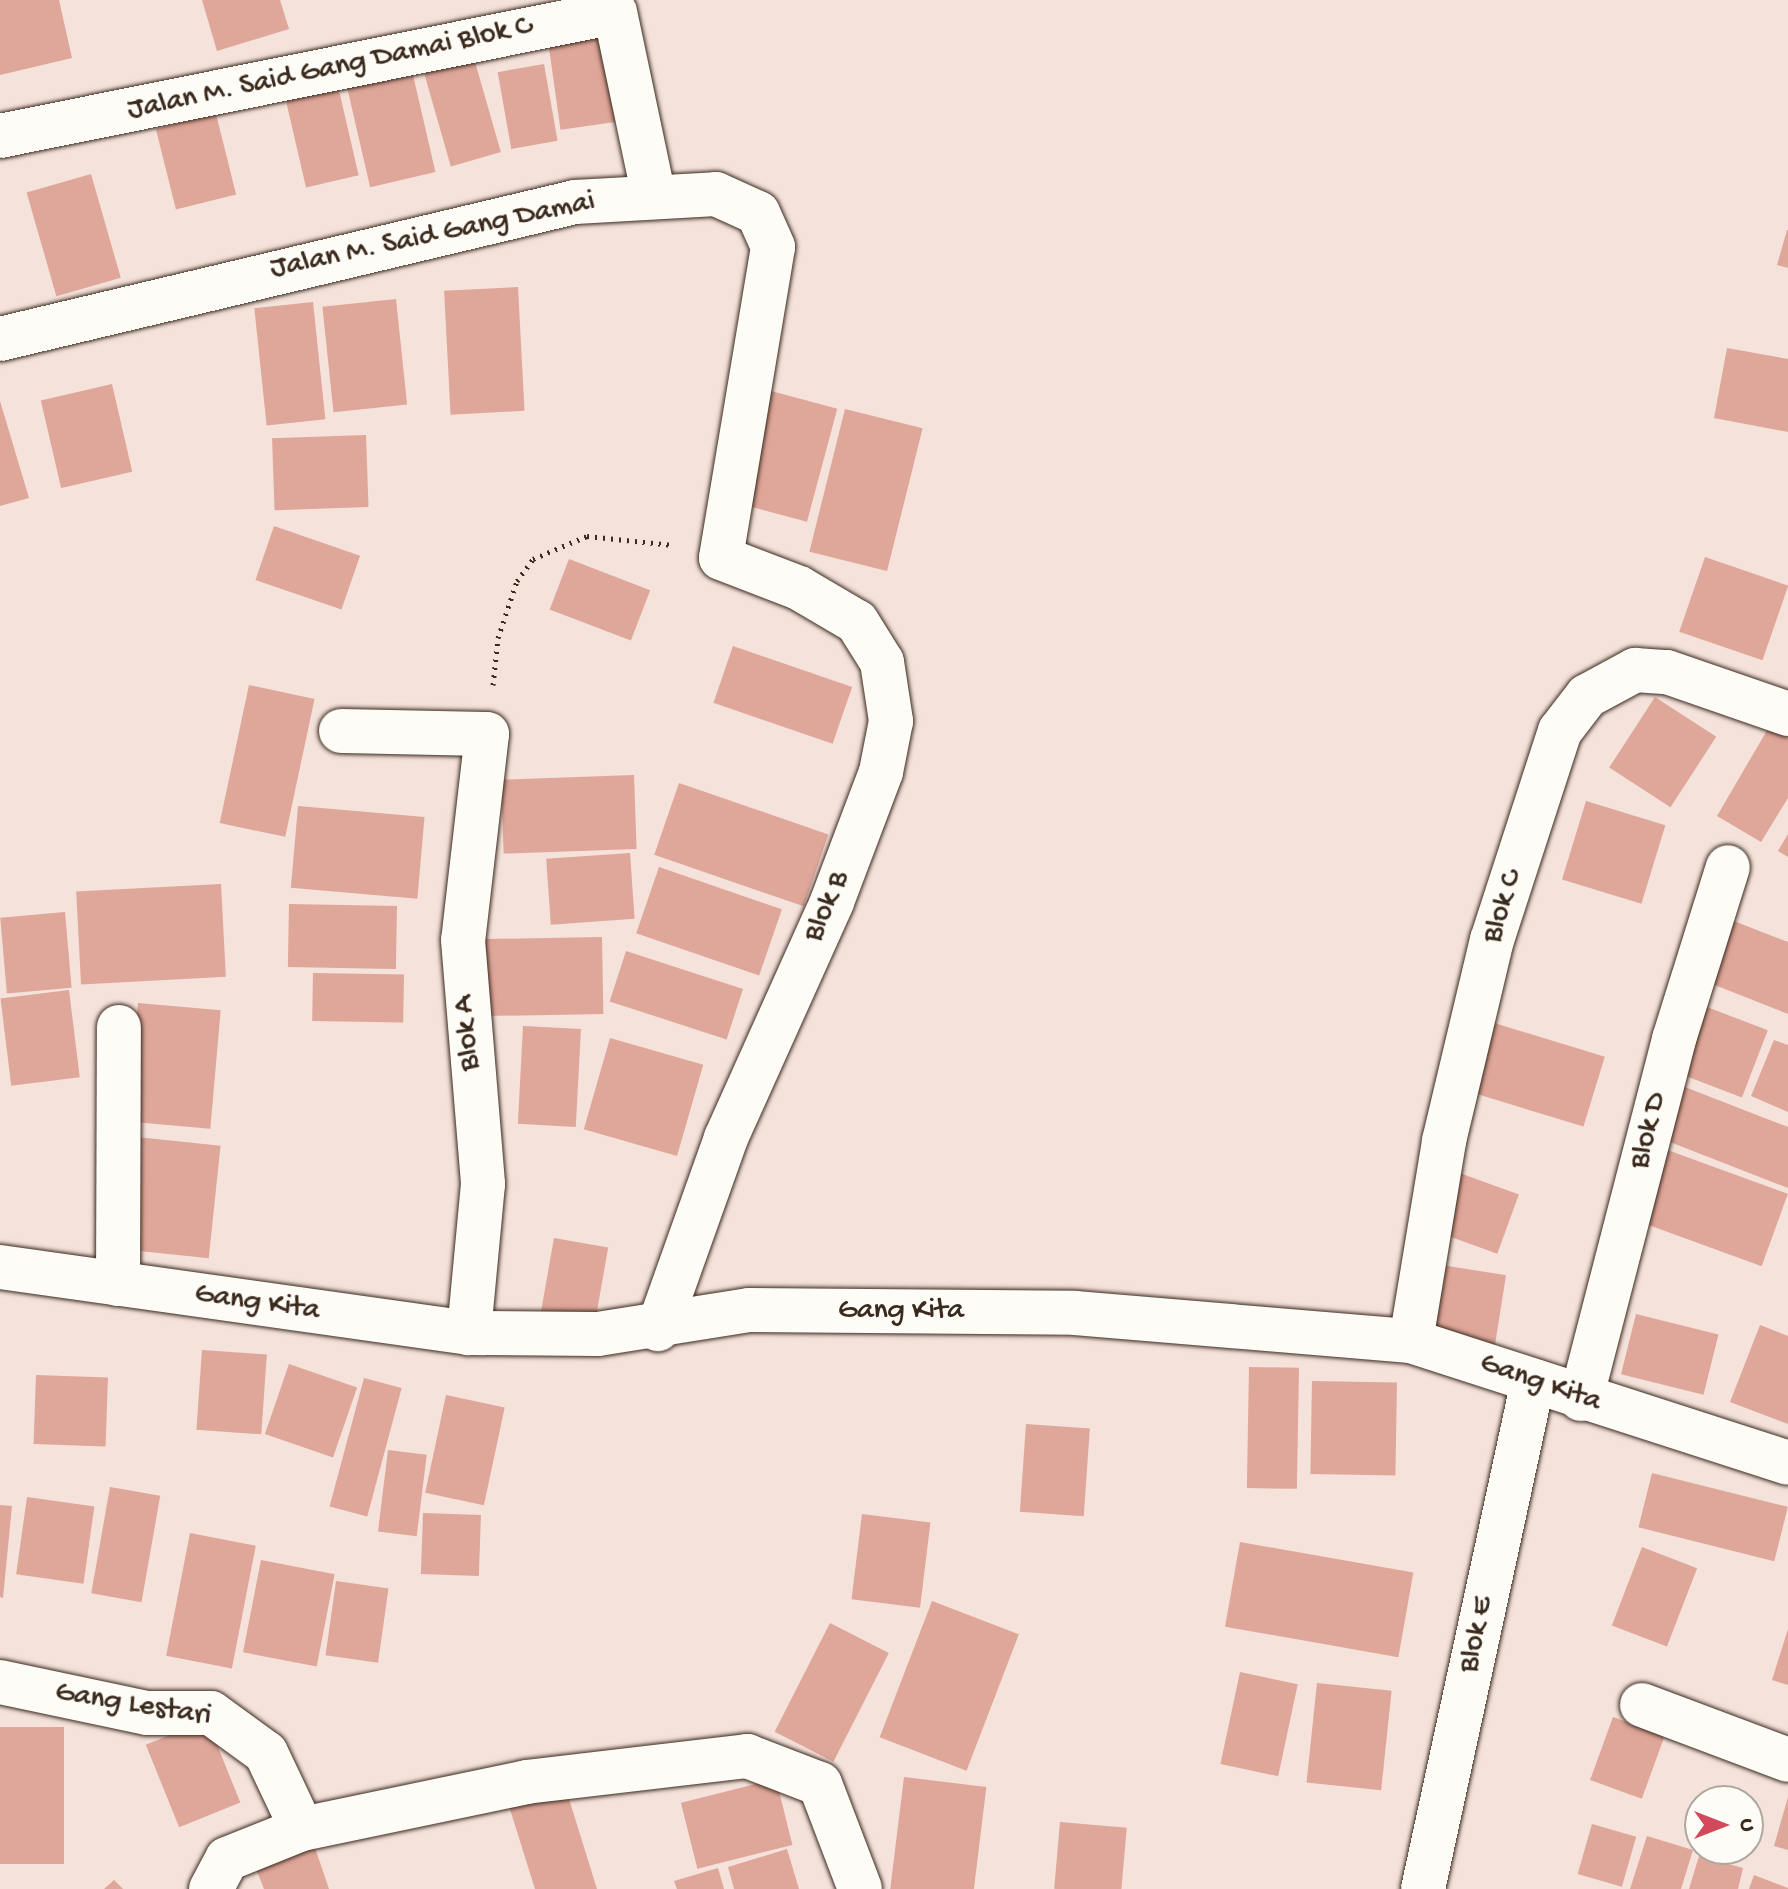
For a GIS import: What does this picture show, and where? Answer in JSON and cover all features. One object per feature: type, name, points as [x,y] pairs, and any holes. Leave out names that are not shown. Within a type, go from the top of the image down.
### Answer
[{"type":"street","name":"Jalan M. Said Gang Damai Blok C","points":[[0,136],[615,12],[654,197]]},
{"type":"street","name":"Jalan M. Said Gang Damai","points":[[0,339],[505,215],[654,197],[716,194],[758,213],[773,247],[721,558]]},
{"type":"street","name":"Blok B","points":[[658,1329],[726,1138],[838,888],[881,772],[891,721],[882,662],[857,622],[799,588],[721,558]]},
{"type":"street","name":"Blok C","points":[[1411,1341],[1444,1141],[1492,940],[1560,731],[1587,696],[1635,670],[1667,672],[1788,714]]},
{"type":"street","points":[[341,731],[487,734]]},
{"type":"street","name":"Blok A","points":[[469,1333],[483,1184],[463,940],[487,734]]},
{"type":"street","name":"Blok D","points":[[1581,1399],[1674,1039],[1728,867]]},
{"type":"street","points":[[118,1284],[119,1027]]},
{"type":"street","name":"Gang Kita","points":[[0,1267],[469,1333],[658,1329],[749,1310],[1075,1313],[1411,1341],[1581,1399],[1788,1463]]},
{"type":"street","name":"Blok E","points":[[1423,1889],[1533,1381]]},
{"type":"street","name":"Gang Lestari","points":[[0,1682],[147,1713],[211,1713],[266,1753],[302,1829]]},
{"type":"street","points":[[1642,1705],[1788,1760]]},
{"type":"street","points":[[211,1889],[227,1859],[302,1829],[526,1782],[747,1756],[820,1784],[856,1871]]},
{"type":"path","points":[[487,734],[498,638],[517,581],[533,559],[567,540],[621,534],[721,558]]},
{"type":"building","points":[[0,0],[59,0],[72,58],[0,75]]},
{"type":"building","points":[[202,0],[280,0],[289,29],[217,51]]},
{"type":"building","points":[[609,29],[622,121],[561,130],[548,38]]},
{"type":"building","points":[[473,55],[501,152],[451,166],[423,69]]},
{"type":"building","points":[[410,62],[435,172],[370,187],[345,77]]},
{"type":"building","points":[[544,64],[558,141],[511,149],[498,72]]},
{"type":"building","points":[[335,73],[359,175],[306,187],[282,85]]},
{"type":"building","points":[[216,114],[236,195],[176,210],[156,129]]},
{"type":"building","points":[[91,174],[121,278],[56,296],[27,192]]},
{"type":"building","points":[[1788,230],[1788,268],[1777,265]]},
{"type":"building","points":[[518,287],[524,411],[451,415],[444,291]]},
{"type":"building","points":[[396,299],[407,404],[333,412],[322,307]]},
{"type":"building","points":[[313,302],[325,419],[267,426],[254,308]]},
{"type":"building","points":[[1727,348],[1788,359],[1788,432],[1714,418]]},
{"type":"building","points":[[112,384],[132,472],[61,488],[41,400]]},
{"type":"building","points":[[760,388],[837,409],[807,522],[730,501]]},
{"type":"building","points":[[0,401],[29,498],[0,506]]},
{"type":"building","points":[[845,409],[923,428],[887,571],[809,552]]},
{"type":"building","points":[[366,435],[369,507],[275,510],[272,438]]},
{"type":"building","points":[[274,526],[360,556],[341,610],[255,580]]},
{"type":"building","points":[[1705,557],[1788,586],[1762,660],[1679,632]]},
{"type":"building","points":[[569,559],[650,590],[631,641],[550,609]]},
{"type":"building","points":[[733,646],[852,687],[833,744],[713,703]]},
{"type":"building","points":[[249,685],[315,699],[285,837],[220,823]]},
{"type":"building","points":[[1655,697],[1716,737],[1670,807],[1609,767]]},
{"type":"building","points":[[1769,727],[1788,738],[1788,798],[1761,842],[1717,816]]},
{"type":"building","points":[[634,775],[637,849],[504,854],[501,780]]},
{"type":"building","points":[[679,783],[828,834],[804,906],[654,855]]},
{"type":"building","points":[[1586,801],[1665,825],[1641,904],[1562,879]]},
{"type":"building","points":[[298,806],[425,817],[417,899],[291,888]]},
{"type":"building","points":[[1788,834],[1788,857],[1778,851]]},
{"type":"building","points":[[630,853],[635,919],[551,925],[546,859]]},
{"type":"building","points":[[659,867],[782,909],[759,976],[636,933]]},
{"type":"building","points":[[221,884],[226,977],[81,984],[76,892]]},
{"type":"building","points":[[289,904],[397,906],[396,969],[288,967]]},
{"type":"building","points":[[65,912],[72,988],[7,993],[0,918]]},
{"type":"building","points":[[1726,918],[1788,942],[1788,1014],[1702,980]]},
{"type":"building","points":[[602,937],[603,1014],[485,1016],[484,939]]},
{"type":"building","points":[[626,951],[743,989],[727,1039],[610,1001]]},
{"type":"building","points":[[313,973],[404,975],[403,1023],[312,1021]]},
{"type":"building","points":[[69,990],[80,1077],[11,1086],[1,998]]},
{"type":"building","points":[[1694,1002],[1768,1030],[1742,1098],[1668,1069]]},
{"type":"building","points":[[138,1003],[221,1010],[210,1129],[128,1122]]},
{"type":"building","points":[[1491,1022],[1605,1057],[1583,1127],[1470,1092]]},
{"type":"building","points":[[523,1026],[581,1029],[576,1127],[518,1124]]},
{"type":"building","points":[[610,1038],[703,1065],[677,1156],[584,1129]]},
{"type":"building","points":[[1774,1040],[1788,1045],[1788,1112],[1751,1096]]},
{"type":"building","points":[[1672,1082],[1788,1127],[1788,1188],[1652,1135]]},
{"type":"building","points":[[137,1137],[221,1146],[209,1258],[125,1249]]},
{"type":"building","points":[[1662,1148],[1788,1194],[1762,1266],[1636,1220]]},
{"type":"building","points":[[1454,1171],[1519,1195],[1497,1254],[1432,1230]]},
{"type":"building","points":[[554,1238],[608,1248],[594,1325],[540,1316]]},
{"type":"building","points":[[1429,1263],[1506,1275],[1495,1345],[1418,1333]]},
{"type":"building","points":[[1636,1314],[1718,1335],[1703,1395],[1621,1374]]},
{"type":"building","points":[[1760,1325],[1788,1336],[1788,1424],[1730,1402]]},
{"type":"building","points":[[202,1350],[267,1355],[261,1434],[196,1430]]},
{"type":"building","points":[[289,1364],[357,1387],[333,1457],[265,1434]]},
{"type":"building","points":[[1249,1367],[1299,1368],[1297,1489],[1247,1488]]},
{"type":"building","points":[[36,1375],[108,1378],[106,1446],[34,1444]]},
{"type":"building","points":[[364,1378],[402,1388],[367,1517],[330,1506]]},
{"type":"building","points":[[1312,1381],[1397,1382],[1395,1475],[1310,1474]]},
{"type":"building","points":[[446,1395],[505,1407],[484,1505],[425,1493]]},
{"type":"building","points":[[1026,1424],[1090,1428],[1084,1516],[1020,1512]]},
{"type":"building","points":[[388,1450],[427,1455],[417,1536],[378,1531]]},
{"type":"building","points":[[1652,1473],[1788,1507],[1774,1561],[1638,1527]]},
{"type":"building","points":[[110,1487],[160,1496],[141,1602],[91,1593]]},
{"type":"building","points":[[27,1497],[94,1506],[83,1584],[16,1574]]},
{"type":"building","points":[[0,1505],[12,1506],[3,1598],[0,1597]]},
{"type":"building","points":[[423,1513],[481,1515],[479,1576],[421,1574]]},
{"type":"building","points":[[862,1514],[930,1522],[920,1608],[852,1599]]},
{"type":"building","points":[[190,1533],[256,1546],[232,1668],[166,1656]]},
{"type":"building","points":[[1240,1542],[1413,1573],[1398,1657],[1225,1627]]},
{"type":"building","points":[[1642,1547],[1697,1568],[1667,1647],[1612,1625]]},
{"type":"building","points":[[261,1560],[335,1574],[317,1667],[243,1652]]},
{"type":"building","points":[[336,1581],[388,1588],[378,1663],[326,1655]]},
{"type":"building","points":[[932,1601],[1019,1634],[967,1771],[880,1737]]},
{"type":"building","points":[[830,1623],[889,1653],[833,1762],[775,1732]]},
{"type":"building","points":[[1788,1629],[1788,1685],[1772,1680]]},
{"type":"building","points":[[1240,1672],[1298,1684],[1278,1776],[1220,1764]]},
{"type":"building","points":[[1317,1683],[1392,1691],[1381,1790],[1307,1782]]},
{"type":"building","points":[[1613,1717],[1665,1736],[1642,1799],[1590,1780]]},
{"type":"building","points":[[207,1720],[240,1803],[179,1827],[146,1745]]},
{"type":"building","points":[[0,1727],[64,1727],[64,1864],[0,1864]]},
{"type":"building","points":[[904,1777],[986,1787],[974,1889],[890,1889]]},
{"type":"building","points":[[776,1779],[792,1845],[697,1869],[681,1803]]},
{"type":"building","points":[[565,1786],[597,1889],[535,1889],[508,1803]]},
{"type":"building","points":[[1788,1797],[1788,1850],[1774,1846]]},
{"type":"building","points":[[1060,1822],[1127,1828],[1121,1889],[1054,1889]]},
{"type":"building","points":[[1592,1824],[1636,1837],[1622,1887],[1578,1874]]},
{"type":"building","points":[[1647,1836],[1684,1847],[1684,1865],[1688,1865],[1681,1889],[1630,1889]]},
{"type":"building","points":[[313,1842],[329,1889],[264,1889],[254,1864]]},
{"type":"building","points":[[787,1849],[799,1889],[734,1889],[728,1867]]},
{"type":"building","points":[[1696,1865],[1743,1868],[1738,1889],[1689,1889]]},
{"type":"building","points":[[718,1868],[724,1889],[677,1889],[674,1881]]},
{"type":"building","points":[[1754,1875],[1788,1888],[1788,1889],[1749,1889]]},
{"type":"building","points":[[114,1880],[123,1889],[104,1889]]}]
